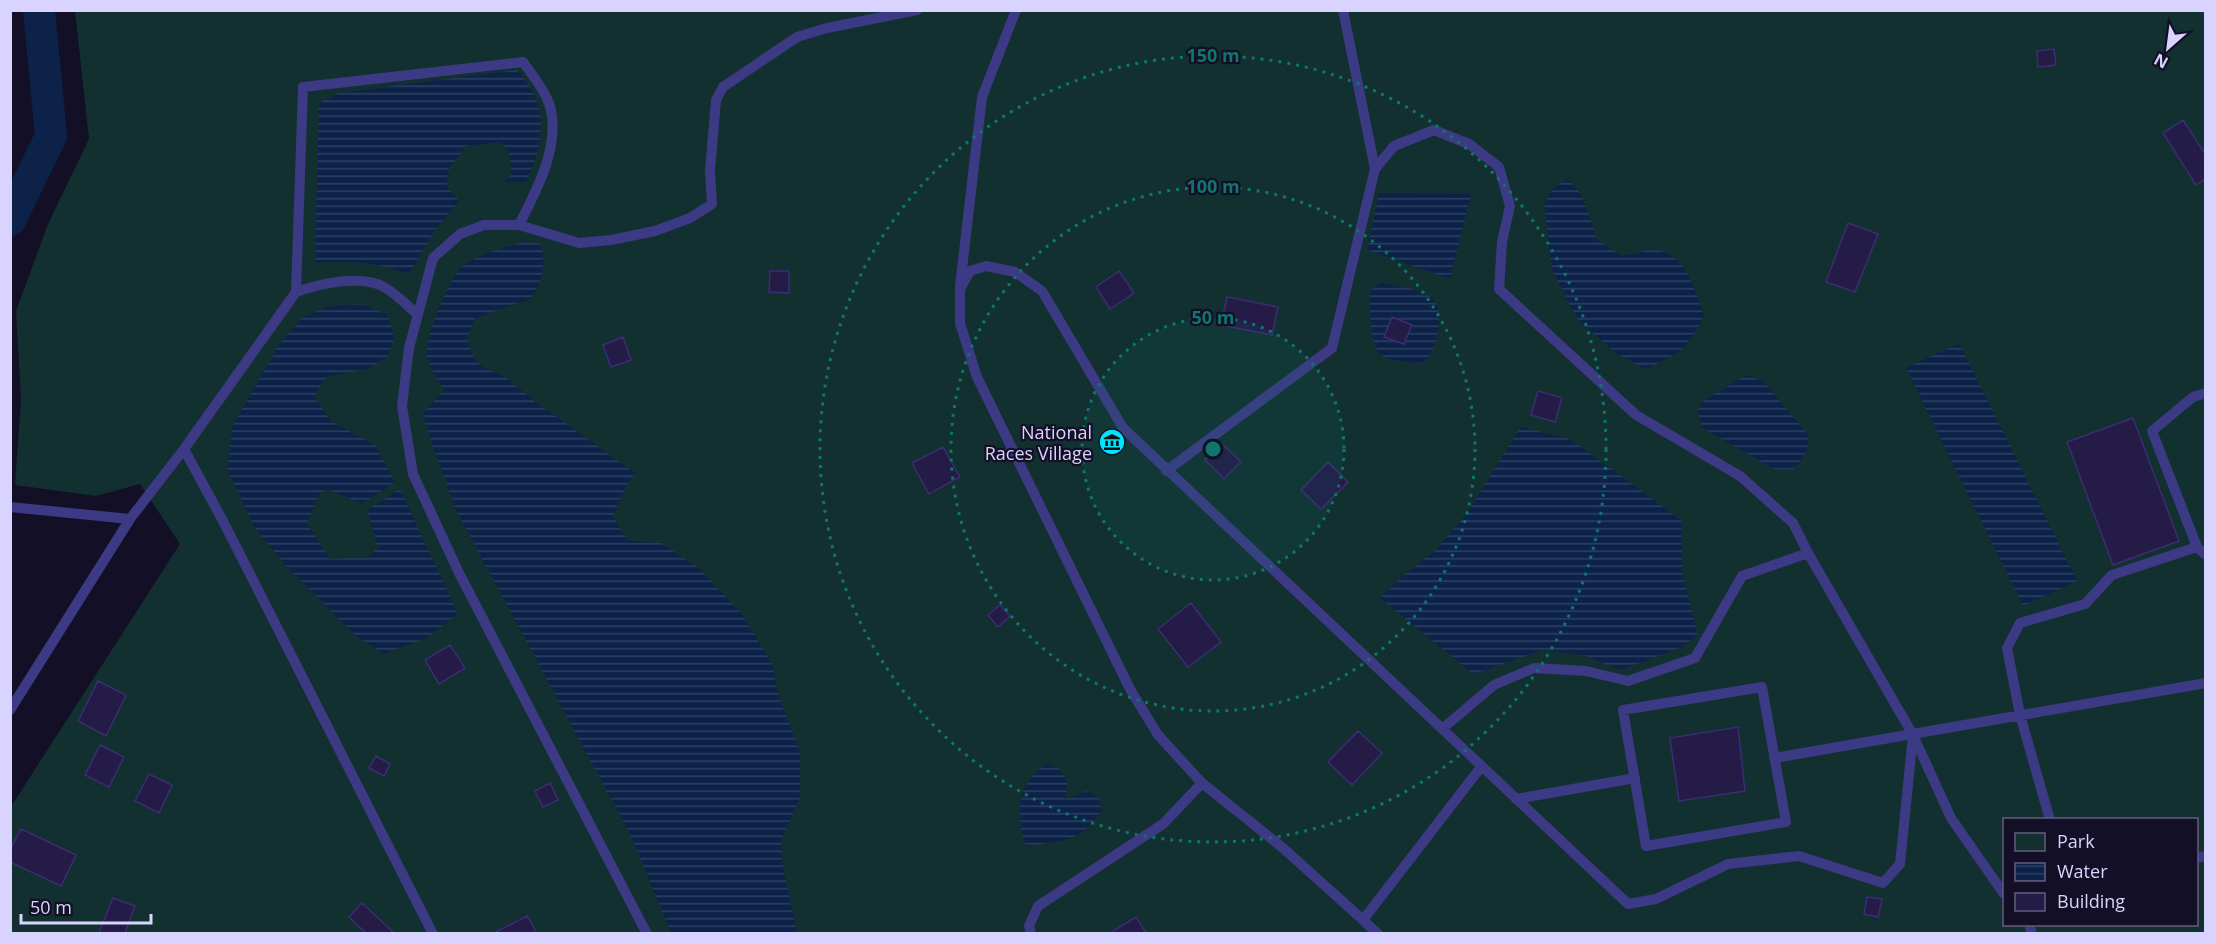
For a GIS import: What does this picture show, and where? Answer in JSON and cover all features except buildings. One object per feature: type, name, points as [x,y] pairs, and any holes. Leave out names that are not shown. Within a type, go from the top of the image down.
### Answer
[{"type":"lane","points":[[647,933],[465,584],[413,474],[402,406],[409,348],[433,258],[460,234],[484,225],[519,225],[579,243],[655,231],[690,218],[712,204],[710,171],[716,100],[723,87],[797,37],[827,28],[917,10]]},
{"type":"lane","points":[[1016,10],[982,97],[960,289],[960,323],[977,377],[1130,689],[1158,735],[1202,783],[1283,848],[1378,933]]},
{"type":"lane","points":[[1166,471],[1332,348],[1375,169],[1343,10]]},
{"type":"lane","points":[[10,710],[130,519],[184,449],[296,292],[303,87],[523,62],[538,83],[551,110],[550,148],[540,184],[519,225]]},
{"type":"lane","points":[[1375,169],[1394,146],[1434,130],[1469,144],[1499,167],[1510,206],[1502,242],[1499,289],[1636,416],[1740,476],[1793,524],[1913,735],[1951,818],[2003,893]]},
{"type":"lane","points":[[960,289],[970,271],[987,266],[1015,272],[1042,291],[1123,428],[1628,904],[1656,899],[1728,864],[1799,856],[1883,883],[1900,864],[1913,735]]},
{"type":"lane","points":[[296,292],[316,285],[349,281],[383,286],[417,314]]},
{"type":"lane","points":[[2050,818],[2020,715],[2007,648],[2020,623],[2085,604],[2112,575],[2201,551],[2152,431],[2193,397],[2205,393]]},
{"type":"lane","points":[[184,449],[246,565],[433,933]]},
{"type":"lane","points":[[12,507],[130,519]]},
{"type":"lane","points":[[1442,729],[1494,685],[1534,668],[1586,671],[1628,681],[1695,658],[1742,576],[1808,553]]},
{"type":"lane","points":[[1774,758],[2205,683]]},
{"type":"lane","points":[[1762,687],[1774,758],[1785,822],[1646,846],[1623,710],[1762,687]]},
{"type":"lane","points":[[1364,920],[1481,767]]},
{"type":"lane","points":[[1516,799],[1635,778]]},
{"type":"lane","points":[[1031,933],[1029,926],[1038,906],[1163,824],[1202,783]]},
{"type":"green space","name":"National Races Village","points":[[75,11],[2205,11],[2205,933],[11,933],[10,808],[180,544],[140,484],[96,496],[15,485],[21,400],[16,311],[48,224],[89,139]]},
{"type":"water","points":[[517,70],[535,96],[541,124],[537,152],[526,182],[503,182],[512,174],[509,151],[500,142],[466,146],[448,170],[447,187],[459,201],[435,230],[409,274],[363,263],[315,263],[319,103],[339,93]]},
{"type":"water","points":[[1567,179],[1583,199],[1597,240],[1623,256],[1651,250],[1663,251],[1672,256],[1687,273],[1704,315],[1687,343],[1666,359],[1645,369],[1617,354],[1578,320],[1552,270],[1544,204],[1553,188]]},
{"type":"water","points":[[1379,193],[1471,194],[1450,279],[1367,250]]},
{"type":"water","points":[[523,242],[541,244],[543,266],[538,285],[531,299],[475,318],[467,339],[472,354],[482,367],[505,377],[537,403],[635,473],[626,486],[613,516],[627,540],[661,543],[700,569],[742,614],[772,664],[779,698],[800,751],[800,798],[781,840],[783,868],[797,933],[671,933],[632,838],[455,508],[422,414],[444,391],[427,357],[429,338],[443,299],[459,270],[465,264],[481,256]]},
{"type":"water","points":[[1380,283],[1422,292],[1437,304],[1439,321],[1436,341],[1429,357],[1424,362],[1415,364],[1393,360],[1380,354],[1377,349],[1371,324],[1369,297],[1370,291]]},
{"type":"water","points":[[361,304],[388,315],[394,337],[389,356],[370,368],[326,377],[314,397],[331,421],[375,445],[395,482],[362,504],[328,489],[319,494],[307,523],[330,559],[368,557],[378,548],[367,510],[400,489],[458,614],[427,638],[383,654],[355,635],[288,568],[255,528],[227,469],[233,425],[280,343],[303,317],[327,307]]},
{"type":"water","points":[[1959,343],[2077,581],[2023,606],[1906,368]]},
{"type":"water","points":[[1747,375],[1763,381],[1808,435],[1807,451],[1794,469],[1774,469],[1702,428],[1698,413],[1701,402]]},
{"type":"water","points":[[1521,427],[1572,440],[1681,520],[1682,572],[1698,635],[1682,647],[1621,670],[1586,656],[1543,650],[1473,674],[1380,598],[1406,573],[1435,551],[1467,513]]},
{"type":"water","points":[[1046,764],[1060,769],[1067,781],[1066,799],[1086,791],[1099,798],[1102,811],[1085,830],[1069,839],[1026,846],[1020,822],[1021,800],[1029,781]]},
{"type":"waterway","points":[[10,220],[51,136],[39,10]]},
{"type":"place","name":"National Races Village","points":[[1112,442]]}]
